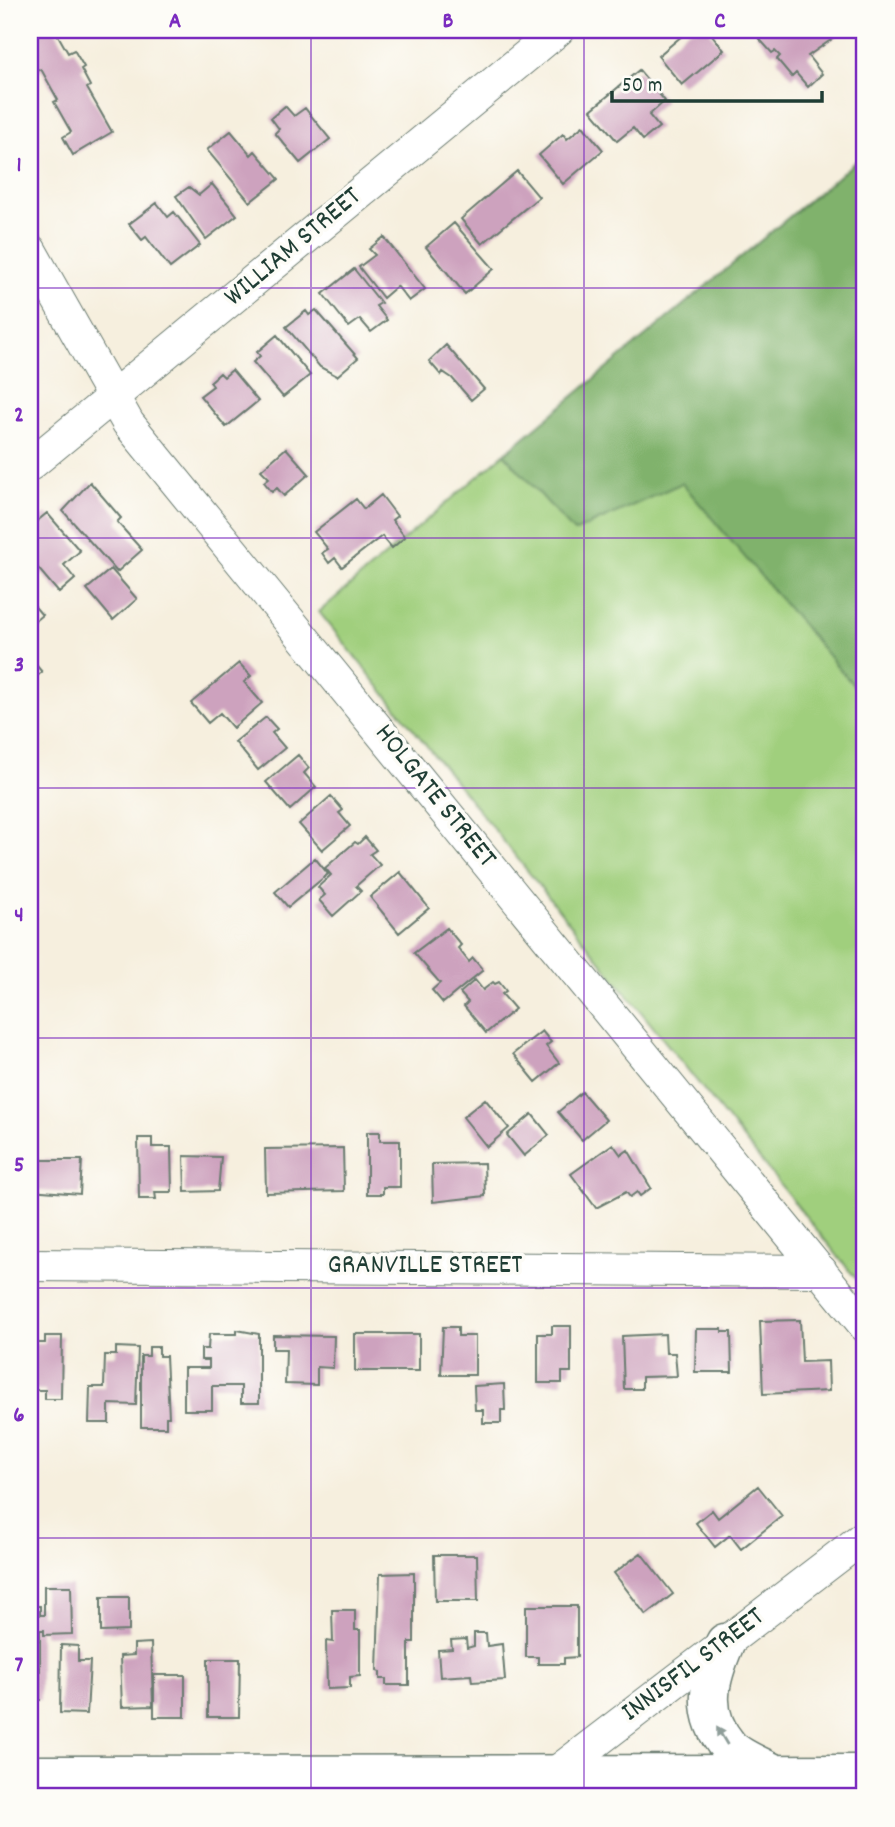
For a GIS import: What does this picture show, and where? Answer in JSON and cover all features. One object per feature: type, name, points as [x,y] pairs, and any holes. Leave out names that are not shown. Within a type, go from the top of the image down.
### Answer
[{"type":"main road","points":[[725,1643],[709,1681],[715,1725],[729,1747],[777,1775]]},
{"type":"main road","points":[[30,1775],[356,1775],[538,1786],[777,1775],[865,1774]]},
{"type":"main road","points":[[356,1775],[386,1797]]},
{"type":"street","name":"WILLIAM STREET","points":[[30,465],[558,30]]},
{"type":"street","name":"HOLGATE STREET","points":[[30,250],[128,423],[865,1326]]},
{"type":"street","name":"GRANVILLE STREET","points":[[30,1265],[821,1271]]},
{"type":"street","name":"INNISFIL STREET","points":[[538,1786],[865,1536]]},
{"type":"green space","points":[[865,154],[865,1290],[319,612],[504,454]]},
{"type":"green space","points":[[865,154],[865,699],[682,483],[574,532],[504,454]]},
{"type":"building","points":[[30,30],[55,30],[68,53],[74,50],[84,67],[81,69],[90,86],[87,88],[112,132],[73,155],[63,137],[71,132],[54,102],[58,100],[41,69],[37,71],[30,58]]},
{"type":"building","points":[[689,30],[708,30],[724,50],[682,85],[658,56]]},
{"type":"building","points":[[762,30],[845,30],[808,56],[822,74],[808,87],[796,73],[792,77],[777,59],[780,56],[775,51],[772,53],[756,35]]},
{"type":"building","points":[[639,70],[665,101],[649,115],[659,127],[643,140],[633,128],[617,141],[591,110]]},
{"type":"building","points":[[285,106],[294,116],[305,108],[330,139],[300,163],[275,133],[279,129],[271,118]]},
{"type":"building","points":[[583,126],[603,150],[563,184],[539,155],[563,134],[567,139]]},
{"type":"building","points":[[231,131],[251,155],[255,151],[279,179],[250,202],[207,150]]},
{"type":"building","points":[[517,171],[539,197],[482,244],[461,219]]},
{"type":"building","points":[[212,184],[237,215],[206,239],[176,196],[189,187],[199,195]]},
{"type":"building","points":[[157,203],[168,217],[174,212],[200,245],[170,268],[146,237],[142,240],[129,224]]},
{"type":"building","points":[[454,223],[494,269],[465,294],[426,247]]},
{"type":"building","points":[[384,237],[425,289],[409,301],[397,286],[383,298],[359,267],[375,255],[369,249]]},
{"type":"building","points":[[354,269],[381,303],[376,306],[387,320],[371,332],[360,319],[349,327],[323,294]]},
{"type":"building","points":[[316,310],[358,358],[337,376],[320,367],[286,327],[306,311],[309,315]]},
{"type":"building","points":[[277,335],[310,375],[283,397],[253,362],[260,356],[257,352]]},
{"type":"building","points":[[446,345],[484,389],[471,400],[452,378],[443,372],[441,375],[429,361]]},
{"type":"building","points":[[232,370],[258,401],[226,427],[200,396],[213,386],[210,382],[220,373],[224,377]]},
{"type":"building","points":[[286,448],[309,474],[284,496],[277,488],[272,492],[264,482],[269,478],[261,470]]},
{"type":"building","points":[[90,482],[121,518],[117,522],[142,550],[117,572],[63,511]]},
{"type":"building","points":[[381,495],[397,516],[392,520],[405,537],[392,548],[382,536],[342,567],[335,558],[329,563],[322,553],[328,549],[314,532],[356,499],[364,509]]},
{"type":"building","points":[[47,513],[80,551],[64,565],[75,579],[59,593],[31,560],[35,556],[30,550],[30,527]]},
{"type":"building","points":[[111,569],[137,599],[113,620],[87,589]]},
{"type":"building","points":[[30,601],[42,615],[30,625]]},
{"type":"building","points":[[30,658],[42,672],[30,682]]},
{"type":"building","points":[[239,663],[251,676],[244,682],[262,703],[233,728],[220,713],[208,723],[191,703]]},
{"type":"building","points":[[266,717],[277,729],[272,733],[285,748],[258,770],[235,742]]},
{"type":"building","points":[[298,755],[309,768],[304,773],[316,787],[290,810],[266,782]]},
{"type":"building","points":[[331,796],[343,810],[339,813],[350,826],[322,850],[299,824]]},
{"type":"building","points":[[365,837],[376,850],[370,854],[380,865],[356,886],[361,891],[333,916],[319,900],[325,895],[318,887],[331,875],[325,868],[355,842],[358,844]]},
{"type":"building","points":[[315,858],[328,874],[288,907],[275,892]]},
{"type":"building","points":[[400,872],[429,908],[399,933],[370,897]]},
{"type":"building","points":[[447,928],[461,945],[458,948],[469,962],[473,958],[483,970],[443,1003],[432,990],[440,983],[414,953]]},
{"type":"building","points":[[475,980],[483,990],[493,982],[499,982],[506,991],[502,994],[515,1009],[486,1033],[464,1006],[468,1002],[460,993]]},
{"type":"building","points":[[542,1031],[551,1042],[546,1046],[559,1063],[536,1082],[513,1054]]},
{"type":"building","points":[[582,1092],[606,1120],[582,1140],[558,1112]]},
{"type":"building","points":[[485,1099],[509,1128],[487,1147],[463,1117]]},
{"type":"building","points":[[532,1114],[549,1135],[524,1156],[507,1135]]},
{"type":"building","points":[[367,1132],[380,1132],[380,1141],[400,1141],[400,1187],[383,1187],[383,1194],[367,1194]]},
{"type":"building","points":[[138,1138],[152,1138],[152,1147],[171,1147],[172,1192],[155,1192],[156,1199],[139,1199]]},
{"type":"building","points":[[613,1144],[621,1155],[628,1150],[651,1188],[640,1196],[637,1192],[630,1197],[626,1192],[596,1208],[571,1174]]},
{"type":"building","points":[[343,1148],[344,1191],[266,1193],[265,1149]]},
{"type":"building","points":[[184,1156],[221,1157],[218,1191],[185,1192]]},
{"type":"building","points":[[30,1160],[82,1160],[80,1194],[30,1190]]},
{"type":"building","points":[[484,1163],[485,1196],[433,1202],[432,1164]]},
{"type":"building","points":[[800,1320],[802,1362],[828,1361],[829,1391],[763,1394],[760,1321]]},
{"type":"building","points":[[552,1326],[571,1326],[571,1372],[562,1372],[562,1383],[538,1383],[538,1334],[552,1334]]},
{"type":"building","points":[[443,1327],[458,1327],[458,1336],[475,1336],[475,1375],[441,1375]]},
{"type":"building","points":[[696,1329],[722,1329],[722,1332],[731,1332],[732,1372],[695,1372]]},
{"type":"building","points":[[237,1330],[259,1334],[259,1403],[241,1403],[241,1386],[212,1386],[212,1410],[184,1410],[184,1368],[209,1368],[209,1360],[201,1360],[201,1349],[208,1349],[209,1334],[237,1334]]},
{"type":"building","points":[[355,1334],[419,1334],[419,1371],[355,1371]]},
{"type":"building","points":[[665,1334],[666,1353],[675,1353],[677,1376],[642,1377],[642,1389],[624,1389],[622,1336]]},
{"type":"building","points":[[273,1335],[334,1336],[333,1368],[317,1367],[317,1385],[285,1384],[286,1349],[273,1349]]},
{"type":"building","points":[[45,1336],[62,1336],[61,1399],[45,1399],[45,1390],[30,1390],[30,1343],[45,1343]]},
{"type":"building","points":[[116,1347],[138,1348],[136,1405],[109,1404],[109,1423],[89,1423],[90,1387],[104,1387],[105,1355],[116,1355]]},
{"type":"building","points":[[149,1347],[159,1347],[159,1356],[166,1356],[169,1417],[166,1417],[166,1427],[141,1427],[141,1356],[149,1356]]},
{"type":"building","points":[[504,1384],[505,1410],[501,1410],[501,1423],[483,1423],[483,1410],[475,1410],[474,1386]]},
{"type":"building","points":[[758,1486],[782,1516],[741,1549],[730,1535],[715,1547],[696,1523],[712,1510],[718,1518]]},
{"type":"building","points":[[641,1553],[673,1594],[646,1615],[614,1573]]},
{"type":"building","points":[[434,1555],[477,1555],[478,1601],[435,1601]]},
{"type":"building","points":[[414,1573],[414,1642],[409,1642],[409,1685],[386,1685],[386,1679],[380,1679],[380,1672],[377,1671],[380,1574]]},
{"type":"building","points":[[44,1586],[71,1586],[72,1634],[44,1635],[44,1630],[40,1630],[40,1700],[30,1700],[30,1606],[40,1606],[40,1615],[44,1615]]},
{"type":"building","points":[[101,1597],[129,1597],[129,1631],[101,1632]]},
{"type":"building","points":[[526,1606],[577,1606],[577,1657],[564,1658],[564,1664],[538,1664],[538,1657],[526,1657]]},
{"type":"building","points":[[332,1610],[355,1610],[355,1630],[360,1630],[360,1676],[350,1677],[350,1688],[327,1689],[326,1641],[333,1642]]},
{"type":"building","points":[[474,1633],[486,1633],[487,1646],[502,1644],[505,1680],[472,1682],[471,1675],[440,1677],[438,1650],[452,1649],[451,1640],[466,1639],[467,1648],[474,1646]]},
{"type":"building","points":[[151,1643],[153,1706],[122,1707],[120,1656],[134,1655],[134,1644]]},
{"type":"building","points":[[61,1645],[78,1646],[78,1661],[90,1661],[87,1714],[60,1713]]},
{"type":"building","points":[[208,1659],[240,1659],[239,1717],[208,1717]]},
{"type":"building","points":[[154,1675],[185,1675],[185,1717],[154,1717]]}]
